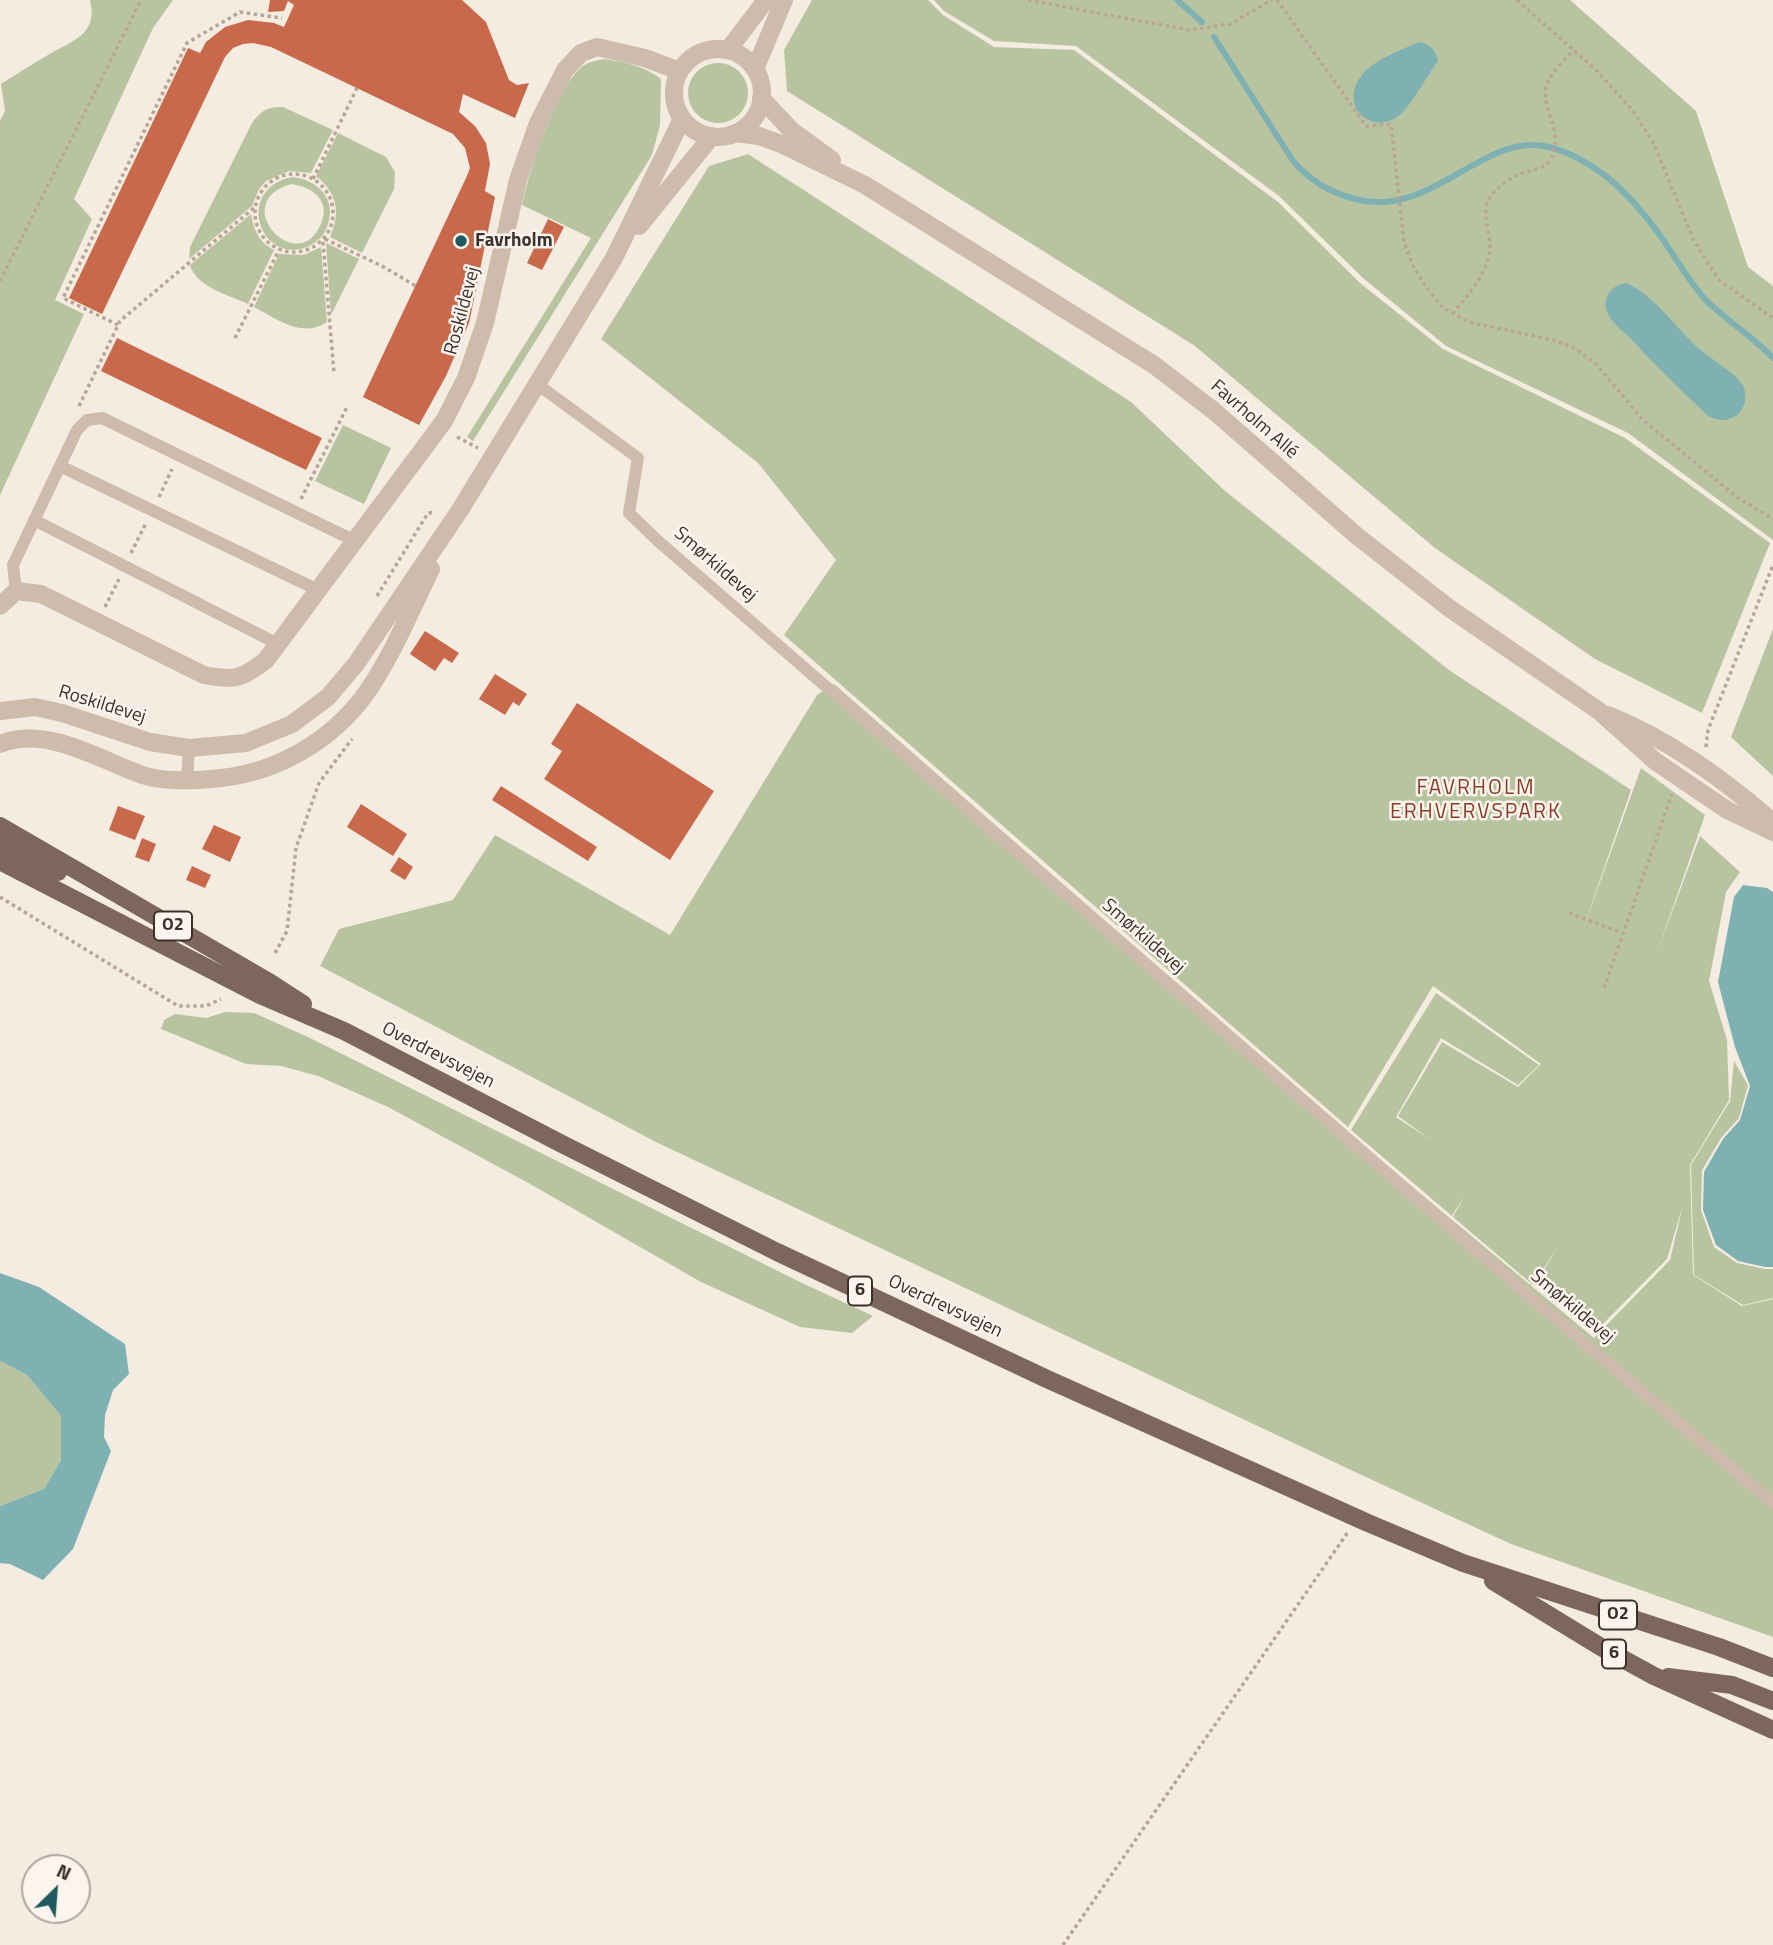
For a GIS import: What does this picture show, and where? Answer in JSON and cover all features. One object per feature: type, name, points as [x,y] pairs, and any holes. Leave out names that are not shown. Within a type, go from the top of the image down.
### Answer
[{"type":"main road","name":"Overdrevsvejen","points":[[0,826],[269,982],[344,1031]]},
{"type":"main road","points":[[0,842],[93,890],[157,917]]},
{"type":"main road","name":"Overdrevsvejen","points":[[0,861],[260,995],[344,1031],[777,1252],[1047,1379],[1463,1563],[1719,1647],[1773,1668]]},
{"type":"main road","name":"Overdrevsvejen","points":[[1463,1563],[1654,1676],[1773,1730]]},
{"type":"main road","points":[[1654,1676],[1732,1685],[1773,1701]]},
{"type":"street","points":[[728,50],[766,0]]},
{"type":"street","points":[[755,69],[784,0]]},
{"type":"street","name":"Roskildevej","points":[[16,591],[41,594],[204,675],[226,679],[246,676],[266,660],[355,541],[439,427],[466,378],[485,323],[518,180],[538,123],[565,70],[581,53],[597,47],[645,58],[679,71]]},
{"type":"street","points":[[728,50],[738,54],[755,69],[760,80],[761,98],[755,116],[736,133],[712,136],[690,127],[682,119],[674,96],[679,71],[700,52],[728,50]]},
{"type":"street","name":"Favrholm Allé","points":[[761,98],[791,130],[865,185],[1154,365],[1214,411],[1312,499],[1414,581],[1507,650],[1599,711],[1658,737],[1740,793],[1773,822]]},
{"type":"street","name":"Roskildevej","points":[[0,711],[35,707],[62,713],[150,742],[189,748],[246,743],[292,724],[328,697],[356,664],[460,510],[614,258],[682,119]]},
{"type":"street","name":"Favrholm Allé","points":[[736,133],[759,136],[781,144],[865,185]]},
{"type":"street","name":"Roskildevej","points":[[614,258],[712,136]]},
{"type":"street","name":"Roskildevej","points":[[0,744],[12,739],[58,742],[144,776],[187,780],[247,775],[288,760],[334,729],[367,692],[395,642],[460,510]]},
{"type":"street","points":[[0,606],[16,591]]},
{"type":"street","name":"Favrholm Allé","points":[[1599,711],[1634,745],[1727,810],[1773,832]]},
{"type":"lane","name":"Smørkildevej","points":[[537,384],[638,458],[629,513],[658,541],[1507,1277],[1773,1503]]},
{"type":"lane","points":[[16,591],[13,565],[77,430],[87,420],[102,418],[355,541]]},
{"type":"lane","points":[[60,466],[318,590]]},
{"type":"lane","points":[[34,520],[278,643]]},
{"type":"lane","points":[[187,780],[189,748]]},
{"type":"path","points":[[0,281],[141,0]]},
{"type":"path","points":[[1028,0],[1189,30],[1230,24],[1274,0],[1366,126],[1391,124],[1404,242],[1413,266],[1444,309],[1469,322],[1557,341],[1576,349],[1597,365],[1643,420],[1738,498],[1773,519]]},
{"type":"path","points":[[1517,0],[1597,71],[1633,111],[1654,144],[1694,241],[1719,281],[1773,318]]},
{"type":"path","points":[[255,207],[119,323],[63,298],[187,43],[240,12],[282,18]]},
{"type":"path","points":[[1453,314],[1486,267],[1490,250],[1486,209],[1490,197],[1516,175],[1544,166],[1552,155],[1556,132],[1545,99],[1546,87],[1574,50]]},
{"type":"path","points":[[313,179],[357,88]]},
{"type":"path","points":[[324,241],[309,250],[294,253],[279,250],[268,243],[255,220],[255,207],[266,185],[277,177],[302,174],[326,189],[333,205],[333,222],[324,241],[334,373]]},
{"type":"path","points":[[324,241],[382,266],[415,286]]},
{"type":"path","points":[[235,338],[279,250]]},
{"type":"path","points":[[295,512],[347,407]]},
{"type":"path","points":[[439,427],[492,456]]},
{"type":"path","points":[[98,621],[179,455]]},
{"type":"path","points":[[1699,764],[1706,751],[1709,730],[1773,565]]},
{"type":"path","points":[[275,953],[287,931],[296,848],[319,783],[353,738]]},
{"type":"path","points":[[1604,988],[1673,791],[1681,778]]},
{"type":"path","points":[[0,897],[178,1006],[206,1006],[221,999]]},
{"type":"path","points":[[1569,913],[1624,933]]},
{"type":"path","points":[[1063,1945],[1358,1518]]},
{"type":"green space","points":[[90,0],[173,0],[153,28],[74,199],[92,219],[55,300],[84,314],[0,495],[0,121],[5,111],[1,84],[81,35],[90,21]]},
{"type":"green space","points":[[812,0],[928,0],[943,15],[994,47],[1074,50],[1278,202],[1360,283],[1443,349],[1625,438],[1770,543],[1702,713],[1595,659],[1435,548],[1195,346],[787,91],[784,50]]},
{"type":"green space","points":[[934,0],[1570,0],[1696,111],[1748,267],[1773,286],[1773,540],[1628,433],[1446,346],[1363,278],[1279,196],[1076,46],[994,41],[944,11]]},
{"type":"green space","points":[[604,59],[634,65],[661,79],[660,125],[652,155],[473,441],[467,437],[591,238],[522,205],[546,127],[566,87],[588,63]]},
{"type":"green space","points":[[718,63],[739,72],[748,93],[739,114],[718,123],[697,114],[688,93],[697,72]]},
{"type":"green space","points":[[283,107],[333,130],[311,173],[289,171],[266,181],[259,189],[252,206],[189,259],[190,247],[252,123],[265,110]]},
{"type":"green space","points":[[338,133],[386,157],[395,172],[394,189],[362,253],[330,237],[335,219],[335,204],[329,189],[316,176]]},
{"type":"green space","points":[[748,154],[1131,402],[1224,490],[1449,670],[1631,790],[1581,935],[1641,768],[1705,815],[1657,953],[1700,836],[1740,872],[1726,892],[1709,981],[1727,1040],[1729,1100],[1690,1165],[1693,1275],[1742,1306],[1773,1299],[1773,1637],[1511,1544],[658,1143],[320,966],[339,929],[453,900],[495,835],[670,935],[817,695],[834,684],[1344,1130],[1594,1338],[1670,1260],[1683,1205],[1667,1259],[1596,1331],[1537,1282],[1557,1248],[1533,1285],[1453,1217],[1465,1195],[1452,1216],[1351,1130],[1436,993],[1539,1065],[1518,1085],[1441,1038],[1396,1117],[1431,1140],[1398,1116],[1442,1042],[1518,1087],[1541,1064],[1433,986],[1348,1127],[784,635],[836,560],[758,463],[601,339],[709,166]]},
{"type":"green space","points":[[292,177],[301,179],[316,186],[327,198],[330,206],[328,224],[325,232],[314,243],[290,250],[277,245],[266,236],[260,223],[259,209],[263,196],[274,184]],"holes":[[[291,184],[300,186],[319,198],[324,211],[319,228],[308,240],[296,243],[283,239],[272,230],[266,218],[265,205],[273,193]]]},
{"type":"green space","points":[[251,214],[258,235],[274,250],[248,304],[206,285],[193,273],[190,265]]},
{"type":"green space","points":[[326,243],[359,259],[331,315]]},
{"type":"green space","points":[[321,247],[327,322],[318,327],[299,328],[281,322],[254,307],[279,254],[304,255]]},
{"type":"green space","points":[[343,425],[391,448],[364,504],[315,481]]},
{"type":"green space","points":[[1773,629],[1773,776],[1731,737]]},
{"type":"green space","points":[[225,1012],[254,1013],[308,1037],[873,1316],[852,1333],[800,1327],[701,1282],[532,1185],[388,1107],[318,1076],[281,1066],[246,1064],[161,1029],[164,1020],[175,1014],[206,1018]]},
{"type":"green space","points":[[1734,1061],[1748,1085],[1739,1118],[1721,1138],[1702,1170],[1701,1210],[1714,1247],[1737,1263],[1773,1269],[1773,1298],[1743,1305],[1694,1275],[1691,1165],[1730,1101]]},
{"type":"green space","points":[[0,1361],[27,1375],[61,1416],[61,1460],[44,1489],[0,1506]]},
{"type":"water","points":[[1418,42],[1431,47],[1438,61],[1400,115],[1378,123],[1368,120],[1356,106],[1354,97],[1362,75],[1381,60]]},
{"type":"water","points":[[1627,283],[1655,303],[1695,345],[1742,384],[1745,398],[1738,414],[1723,420],[1708,416],[1612,321],[1605,303],[1612,289]]},
{"type":"water","points":[[1743,885],[1767,888],[1773,892],[1773,1267],[1738,1261],[1716,1245],[1703,1210],[1704,1172],[1723,1139],[1740,1120],[1750,1086],[1735,1047],[1718,982],[1734,897]]},
{"type":"water","points":[[0,1273],[39,1287],[125,1344],[129,1374],[113,1390],[105,1415],[104,1437],[111,1451],[73,1549],[43,1580],[10,1564],[0,1563],[0,1506],[44,1489],[61,1460],[61,1416],[27,1375],[0,1361]]},
{"type":"building","name":"Favrholm","points":[[270,0],[462,0],[486,22],[509,80],[517,85],[529,83],[515,118],[463,94],[459,112],[475,126],[486,143],[490,164],[485,191],[495,197],[469,323],[446,376],[419,425],[363,397],[466,178],[470,168],[465,148],[453,134],[271,47],[243,44],[233,48],[225,57],[102,314],[69,298],[188,48],[200,53],[206,42],[225,27],[248,20],[284,27],[294,5],[288,1],[284,11],[268,12]]},
{"type":"building","points":[[548,219],[564,227],[542,270],[527,263]]},
{"type":"building","points":[[117,338],[322,438],[306,470],[101,371]]},
{"type":"building","points":[[425,631],[459,653],[452,663],[444,658],[435,671],[410,654]]},
{"type":"building","points":[[495,674],[527,694],[519,706],[513,702],[505,715],[479,699]]},
{"type":"building","points":[[577,703],[714,791],[670,860],[544,779],[562,751],[551,744]]},
{"type":"building","points":[[501,786],[597,847],[588,861],[492,800]]},
{"type":"building","points":[[361,804],[407,834],[393,856],[347,827]]},
{"type":"building","points":[[118,806],[145,816],[135,840],[109,830]]},
{"type":"building","points":[[214,825],[241,837],[230,862],[202,849]]},
{"type":"building","points":[[142,838],[156,844],[149,862],[135,857]]},
{"type":"building","points":[[399,857],[413,867],[405,880],[390,871]]},
{"type":"building","points":[[192,866],[211,875],[205,888],[186,880]]},
{"type":"waterway","points":[[1177,0],[1202,22]]},
{"type":"waterway","points":[[1214,37],[1293,161],[1321,185],[1346,196],[1383,202],[1408,197],[1502,151],[1525,145],[1549,147],[1582,160],[1625,193],[1659,234],[1705,299],[1773,358]]},
{"type":"place","name":"Favrholm","points":[[461,241]]},
{"type":"district","name":"FAVRHOLM ERHVERVSPARK","points":[[1476,801]]}]
